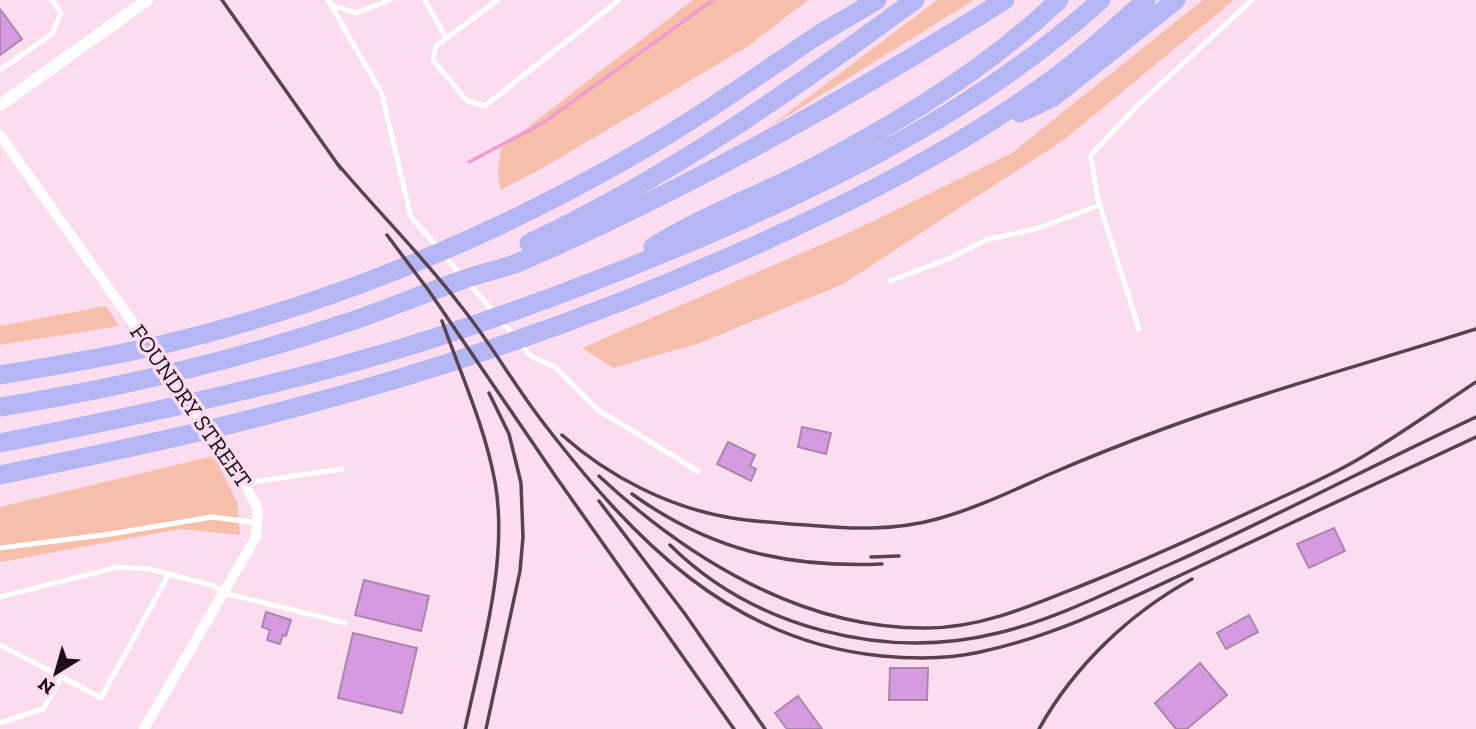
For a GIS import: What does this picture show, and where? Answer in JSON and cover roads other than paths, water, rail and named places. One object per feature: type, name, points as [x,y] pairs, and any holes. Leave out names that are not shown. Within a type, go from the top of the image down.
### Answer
[{"type":"highway","points":[[811,40],[854,0]]},
{"type":"highway","points":[[0,375],[97,358],[203,334],[324,296],[478,234],[531,210],[641,151],[717,105],[811,40],[877,0]]},
{"type":"highway","points":[[506,261],[684,159],[792,90],[915,0]]},
{"type":"highway","points":[[608,275],[684,228],[834,156],[919,107],[992,58],[1059,0]]},
{"type":"highway","points":[[0,443],[241,391],[360,360],[471,325],[608,275],[789,198],[923,130],[1028,61],[1101,0]]},
{"type":"highway","points":[[962,139],[1051,80],[1146,0]]},
{"type":"highway","points":[[0,475],[260,417],[376,385],[483,351],[680,278],[806,222],[962,139],[1052,98],[1176,0]]},
{"type":"highway","points":[[0,407],[118,386],[227,360],[349,322],[465,279],[611,219],[781,133],[868,84],[1000,3]]},
{"type":"highway","points":[[0,489],[57,476],[128,447]]},
{"type":"street","points":[[0,105],[147,0]]},
{"type":"street","name":"FOUNDRY STREET","points":[[0,135],[246,483],[258,510],[259,523]]},
{"type":"street","points":[[144,729],[256,537],[259,523]]},
{"type":"lane","points":[[0,70],[52,34],[61,13],[52,0]]},
{"type":"lane","points":[[329,2],[356,13],[390,0]]},
{"type":"lane","points":[[425,0],[446,38]]},
{"type":"lane","points":[[498,0],[436,46],[433,60],[467,101],[485,106],[620,0]]},
{"type":"lane","points":[[1139,329],[1100,205],[1091,155],[1137,106],[1252,0]]},
{"type":"lane","points":[[329,2],[382,94],[411,217],[531,356],[555,367],[598,410],[698,471]]},
{"type":"lane","points":[[890,281],[948,259],[986,240],[1039,228],[1100,205]]},
{"type":"lane","points":[[246,483],[342,468]]},
{"type":"lane","points":[[0,548],[212,517],[259,523]]},
{"type":"lane","points":[[0,597],[118,567],[150,569],[214,586],[224,593],[345,623]]},
{"type":"lane","points":[[0,645],[101,698],[169,574]]},
{"type":"lane","points":[[0,723],[43,709],[62,677]]},
{"type":"waterway","points":[[469,162],[543,123],[713,0]]},
{"type":"railway","points":[[222,0],[341,169]]},
{"type":"railway","points":[[336,162],[445,286],[534,410],[579,467],[650,544],[690,578],[732,607],[778,630],[828,647],[882,656],[931,658],[980,652],[1036,637],[1117,604],[1476,437]]},
{"type":"railway","points":[[387,235],[429,291],[734,729]]},
{"type":"railway","points":[[442,321],[491,461],[498,512],[496,574],[465,729]]},
{"type":"railway","points":[[562,435],[620,477],[686,507],[750,520],[839,527],[905,526],[966,510],[1092,456],[1202,415],[1476,329]]},
{"type":"railway","points":[[599,476],[633,506],[708,560],[791,602],[835,616],[880,625],[948,627],[991,619],[1053,597],[1159,553],[1301,488],[1372,451],[1476,382]]},
{"type":"railway","points":[[486,729],[520,571],[523,537],[521,483],[509,434],[489,393]]},
{"type":"railway","points":[[670,545],[704,574],[741,598],[781,617],[823,631],[866,639],[910,643],[955,641],[1021,627],[1088,601],[1251,527],[1476,417]]},
{"type":"railway","points":[[632,494],[691,529],[751,552],[814,563],[882,564]]},
{"type":"railway","points":[[599,501],[685,614],[765,729]]},
{"type":"railway","points":[[871,557],[899,556]]},
{"type":"railway","points":[[1039,729],[1069,684],[1105,643],[1147,608],[1192,579]]}]
